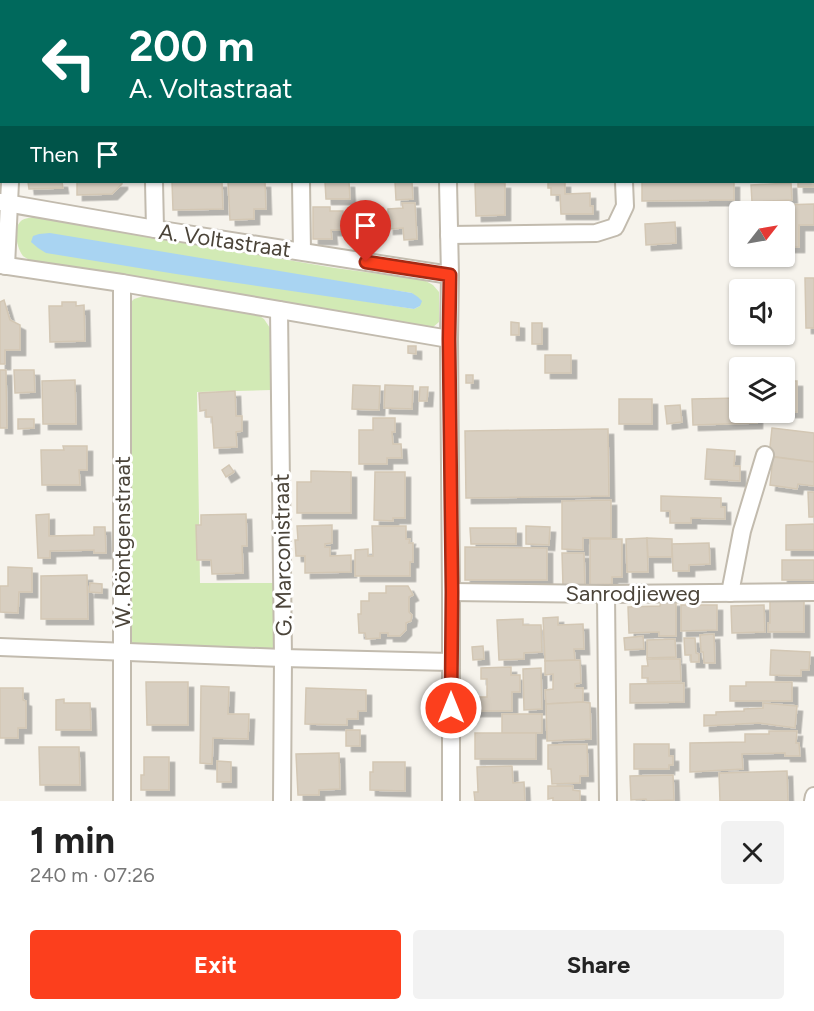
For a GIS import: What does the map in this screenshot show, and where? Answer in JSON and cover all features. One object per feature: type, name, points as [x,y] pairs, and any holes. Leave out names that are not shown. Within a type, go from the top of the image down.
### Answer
[{"type":"street","points":[[10,183],[5,203],[3,265],[449,339]]},
{"type":"street","points":[[154,183],[154,230]]},
{"type":"street","points":[[301,183],[302,251]]},
{"type":"street","points":[[448,183],[452,592],[451,801]]},
{"type":"street","points":[[449,234],[596,233],[615,227],[625,206],[624,183]]},
{"type":"street","name":"A. Voltastraat","points":[[5,203],[154,230],[450,275]]},
{"type":"street","name":"W. Röntgenstraat","points":[[122,283],[122,801]]},
{"type":"street","name":"G. Marconistraat","points":[[279,310],[283,658],[282,801]]},
{"type":"street","points":[[730,593],[742,531],[765,455]]},
{"type":"street","name":"Sanrodjieweg","points":[[452,592],[606,594],[814,592]]},
{"type":"street","points":[[606,594],[608,801]]},
{"type":"street","points":[[0,647],[451,662]]},
{"type":"street","points":[[813,801],[814,796]]},
{"type":"green space","points":[[34,217],[335,268],[424,280],[439,292],[439,322],[432,328],[331,313],[31,261],[21,253],[16,234],[20,222]],"holes":[[[334,281],[412,293],[420,306],[414,309],[333,296]]]},
{"type":"green space","points":[[147,295],[257,314],[270,328],[271,390],[197,392],[200,583],[274,583],[274,641],[273,649],[268,652],[138,647],[130,643],[127,636],[129,304],[134,299]]},
{"type":"water","points":[[50,233],[412,293],[422,301],[420,306],[414,309],[176,274],[46,253],[31,242],[33,236]]},
{"type":"building","points":[[28,183],[62,183],[63,188],[29,189]]},
{"type":"building","points":[[77,183],[122,183],[112,194],[77,195]]},
{"type":"building","points":[[172,183],[222,183],[223,209],[173,210]]},
{"type":"building","points":[[228,183],[265,183],[266,209],[254,209],[254,219],[230,220]]},
{"type":"building","points":[[325,183],[349,183],[350,199],[326,199]]},
{"type":"building","points":[[395,183],[412,183],[413,199],[396,200]]},
{"type":"building","points":[[475,183],[505,183],[505,215],[476,216]]},
{"type":"building","points":[[548,183],[565,183],[565,194],[590,193],[590,206],[593,206],[593,214],[561,214],[560,195],[551,195],[551,188],[548,188]]},
{"type":"building","points":[[642,183],[734,183],[734,200],[642,201]]},
{"type":"building","points":[[791,183],[792,200],[752,201],[751,185]]},
{"type":"building","points":[[798,183],[814,183],[814,187],[798,187]]},
{"type":"building","points":[[402,203],[415,203],[417,239],[404,240],[403,228],[388,229],[388,209],[403,208]]},
{"type":"building","points":[[814,204],[814,225],[799,225],[799,247],[795,247],[795,205]]},
{"type":"building","points":[[313,207],[330,207],[330,211],[343,211],[344,230],[331,230],[332,239],[313,239]]},
{"type":"building","points":[[675,222],[676,243],[646,245],[645,224]]},
{"type":"building","points":[[805,278],[814,278],[814,328],[806,328]]},
{"type":"building","points":[[4,300],[10,320],[20,325],[20,350],[5,350],[5,364],[0,364],[0,302]]},
{"type":"building","points":[[62,302],[76,302],[76,306],[84,305],[85,341],[50,342],[49,306],[62,306]]},
{"type":"building","points":[[511,322],[519,323],[519,335],[511,335]]},
{"type":"building","points":[[532,323],[542,323],[542,344],[532,344]]},
{"type":"building","points":[[408,346],[416,346],[416,354],[408,353]]},
{"type":"building","points":[[545,355],[571,355],[571,373],[545,373]]},
{"type":"building","points":[[0,370],[6,370],[7,428],[0,428]]},
{"type":"building","points":[[14,370],[34,370],[35,392],[15,393]]},
{"type":"building","points":[[466,375],[473,375],[473,383],[466,383]]},
{"type":"building","points":[[75,380],[76,424],[43,424],[42,381]]},
{"type":"building","points":[[795,381],[797,381],[797,412],[795,412]]},
{"type":"building","points":[[353,385],[380,386],[379,410],[352,409]]},
{"type":"building","points":[[385,385],[413,386],[412,409],[384,408]]},
{"type":"building","points":[[420,387],[428,387],[427,401],[419,401]]},
{"type":"building","points":[[235,391],[236,416],[242,416],[242,431],[236,432],[237,447],[214,448],[212,417],[206,417],[206,410],[200,411],[199,393]]},
{"type":"building","points":[[729,398],[729,423],[757,423],[693,425],[692,399]]},
{"type":"building","points":[[619,399],[652,399],[652,424],[619,424]]},
{"type":"building","points":[[680,405],[682,422],[667,424],[665,406]]},
{"type":"building","points":[[373,418],[395,418],[395,432],[392,432],[393,444],[401,444],[402,458],[387,458],[387,464],[359,464],[359,430],[373,430]]},
{"type":"building","points":[[18,419],[34,419],[34,428],[18,429]]},
{"type":"building","points":[[772,428],[814,433],[814,462],[769,456]]},
{"type":"building","points":[[608,429],[609,496],[466,498],[465,431]]},
{"type":"building","points":[[63,446],[87,446],[87,470],[79,470],[80,485],[42,485],[41,450],[64,450]]},
{"type":"building","points":[[707,449],[735,451],[734,466],[740,466],[740,481],[705,479]]},
{"type":"building","points":[[773,457],[814,462],[814,486],[798,484],[797,489],[770,485]]},
{"type":"building","points":[[229,465],[234,472],[226,477],[222,470]]},
{"type":"building","points":[[311,471],[351,472],[351,513],[297,513],[297,482],[311,482]]},
{"type":"building","points":[[375,472],[405,472],[405,518],[393,518],[393,521],[374,520]]},
{"type":"building","points":[[808,492],[814,492],[814,517],[809,517]]},
{"type":"building","points":[[661,496],[721,498],[721,507],[725,507],[725,519],[691,518],[691,523],[670,523],[670,511],[661,511]]},
{"type":"building","points":[[611,500],[611,538],[583,538],[583,550],[562,549],[562,501]]},
{"type":"building","points":[[49,514],[49,536],[94,535],[94,527],[105,527],[106,553],[94,553],[94,550],[50,551],[50,558],[38,558],[36,515]]},
{"type":"building","points":[[246,514],[247,546],[242,546],[243,573],[212,574],[211,560],[197,560],[196,525],[201,525],[201,515]]},
{"type":"building","points":[[814,524],[814,550],[786,550],[786,525]]},
{"type":"building","points":[[332,525],[332,543],[325,544],[325,547],[330,547],[330,556],[351,555],[351,572],[305,573],[305,556],[296,556],[297,526]]},
{"type":"building","points":[[372,526],[406,526],[406,539],[410,539],[409,543],[413,543],[410,576],[355,576],[355,550],[368,549],[368,556],[373,556]]},
{"type":"building","points":[[526,526],[550,527],[549,545],[526,544]]},
{"type":"building","points":[[470,528],[516,528],[516,544],[471,544]]},
{"type":"building","points":[[647,538],[648,572],[627,572],[626,539]]},
{"type":"building","points":[[647,538],[672,539],[672,557],[648,557]]},
{"type":"building","points":[[590,539],[622,539],[622,577],[612,577],[612,584],[590,585]]},
{"type":"building","points":[[709,543],[710,564],[689,565],[689,571],[673,571],[672,544]]},
{"type":"building","points":[[465,547],[547,548],[547,580],[465,580]]},
{"type":"building","points":[[562,553],[584,553],[585,586],[563,586]]},
{"type":"building","points":[[782,560],[814,560],[814,580],[782,580]]},
{"type":"building","points":[[8,567],[32,568],[32,592],[19,592],[18,613],[0,612],[0,586],[8,586]]},
{"type":"building","points":[[87,575],[88,619],[41,619],[41,576]]},
{"type":"building","points":[[90,583],[102,584],[102,593],[89,592]]},
{"type":"building","points":[[386,586],[408,586],[413,595],[409,597],[411,621],[406,623],[406,630],[400,636],[380,633],[380,638],[366,639],[365,633],[359,633],[358,614],[361,614],[361,601],[369,601],[369,593],[386,593]]},
{"type":"building","points":[[770,600],[804,600],[804,632],[768,632]]},
{"type":"building","points":[[661,601],[676,601],[676,636],[659,636],[659,632],[629,633],[628,607],[660,606]]},
{"type":"building","points":[[681,605],[717,605],[717,630],[681,631]]},
{"type":"building","points":[[764,605],[765,632],[732,633],[731,606]]},
{"type":"building","points":[[558,617],[558,625],[583,624],[584,649],[574,649],[575,660],[545,661],[543,618]]},
{"type":"building","points":[[523,619],[523,625],[541,625],[542,652],[524,653],[524,659],[499,660],[497,620]]},
{"type":"building","points":[[714,634],[715,663],[704,663],[700,635]]},
{"type":"building","points":[[643,636],[644,649],[625,650],[624,638]]},
{"type":"building","points":[[684,638],[695,638],[699,662],[691,662],[691,655],[685,655]]},
{"type":"building","points":[[675,639],[676,657],[647,658],[647,640]]},
{"type":"building","points":[[483,646],[484,659],[473,660],[472,647]]},
{"type":"building","points":[[771,650],[810,652],[809,670],[801,670],[801,676],[770,675]]},
{"type":"building","points":[[647,659],[680,659],[681,681],[648,682],[648,678],[642,678],[642,666],[648,666]]},
{"type":"building","points":[[580,660],[581,683],[575,684],[575,688],[583,688],[583,702],[546,704],[545,690],[553,689],[553,674],[545,675],[545,661]]},
{"type":"building","points":[[511,667],[511,675],[520,675],[520,692],[512,692],[512,711],[471,711],[471,697],[487,697],[487,679],[481,679],[481,668]]},
{"type":"building","points":[[541,668],[542,709],[524,710],[523,669]]},
{"type":"building","points":[[146,682],[188,682],[188,725],[147,725]]},
{"type":"building","points":[[746,682],[792,682],[792,701],[730,701],[730,686],[746,686]]},
{"type":"building","points":[[684,683],[684,702],[630,703],[630,684]]},
{"type":"building","points":[[201,686],[229,687],[228,714],[249,714],[248,739],[213,738],[212,764],[200,763]]},
{"type":"building","points":[[0,688],[23,688],[23,700],[26,701],[26,728],[18,728],[18,738],[0,738]]},
{"type":"building","points":[[306,688],[366,690],[366,711],[358,711],[358,719],[347,719],[347,725],[305,724]]},
{"type":"building","points":[[64,699],[64,703],[90,703],[91,730],[56,730],[56,700]]},
{"type":"building","points":[[590,703],[591,739],[547,741],[546,704]]},
{"type":"building","points":[[763,703],[797,706],[795,728],[759,723],[704,726],[704,715],[763,708]]},
{"type":"building","points":[[502,714],[542,714],[542,733],[502,733]]},
{"type":"building","points":[[346,730],[360,730],[360,746],[346,746]]},
{"type":"building","points":[[769,731],[797,731],[796,743],[799,743],[800,756],[785,756],[785,753],[742,754],[743,769],[690,772],[690,743],[745,742],[745,734],[769,734]]},
{"type":"building","points":[[475,733],[536,733],[536,759],[475,759]]},
{"type":"building","points":[[587,744],[588,776],[580,776],[580,783],[552,784],[551,769],[548,769],[548,745]]},
{"type":"building","points":[[634,744],[669,744],[669,756],[673,756],[673,765],[669,765],[669,769],[634,769]]},
{"type":"building","points":[[39,747],[79,747],[80,785],[40,785]]},
{"type":"building","points":[[339,753],[340,789],[319,790],[319,795],[298,795],[296,754]]},
{"type":"building","points":[[144,757],[169,757],[169,790],[141,790]]},
{"type":"building","points":[[217,761],[231,762],[231,782],[217,782]]},
{"type":"building","points":[[373,762],[405,762],[405,791],[370,790],[370,772],[373,772]]},
{"type":"building","points":[[512,766],[513,783],[524,782],[525,801],[475,801],[474,792],[478,792],[477,767]]},
{"type":"building","points":[[787,771],[788,801],[720,801],[719,773]]},
{"type":"building","points":[[673,775],[674,800],[631,800],[630,776]]},
{"type":"building","points":[[548,786],[573,786],[573,790],[580,791],[580,801],[548,799]]},
{"type":"route","points":[[366,262],[450,275],[451,708]]}]
